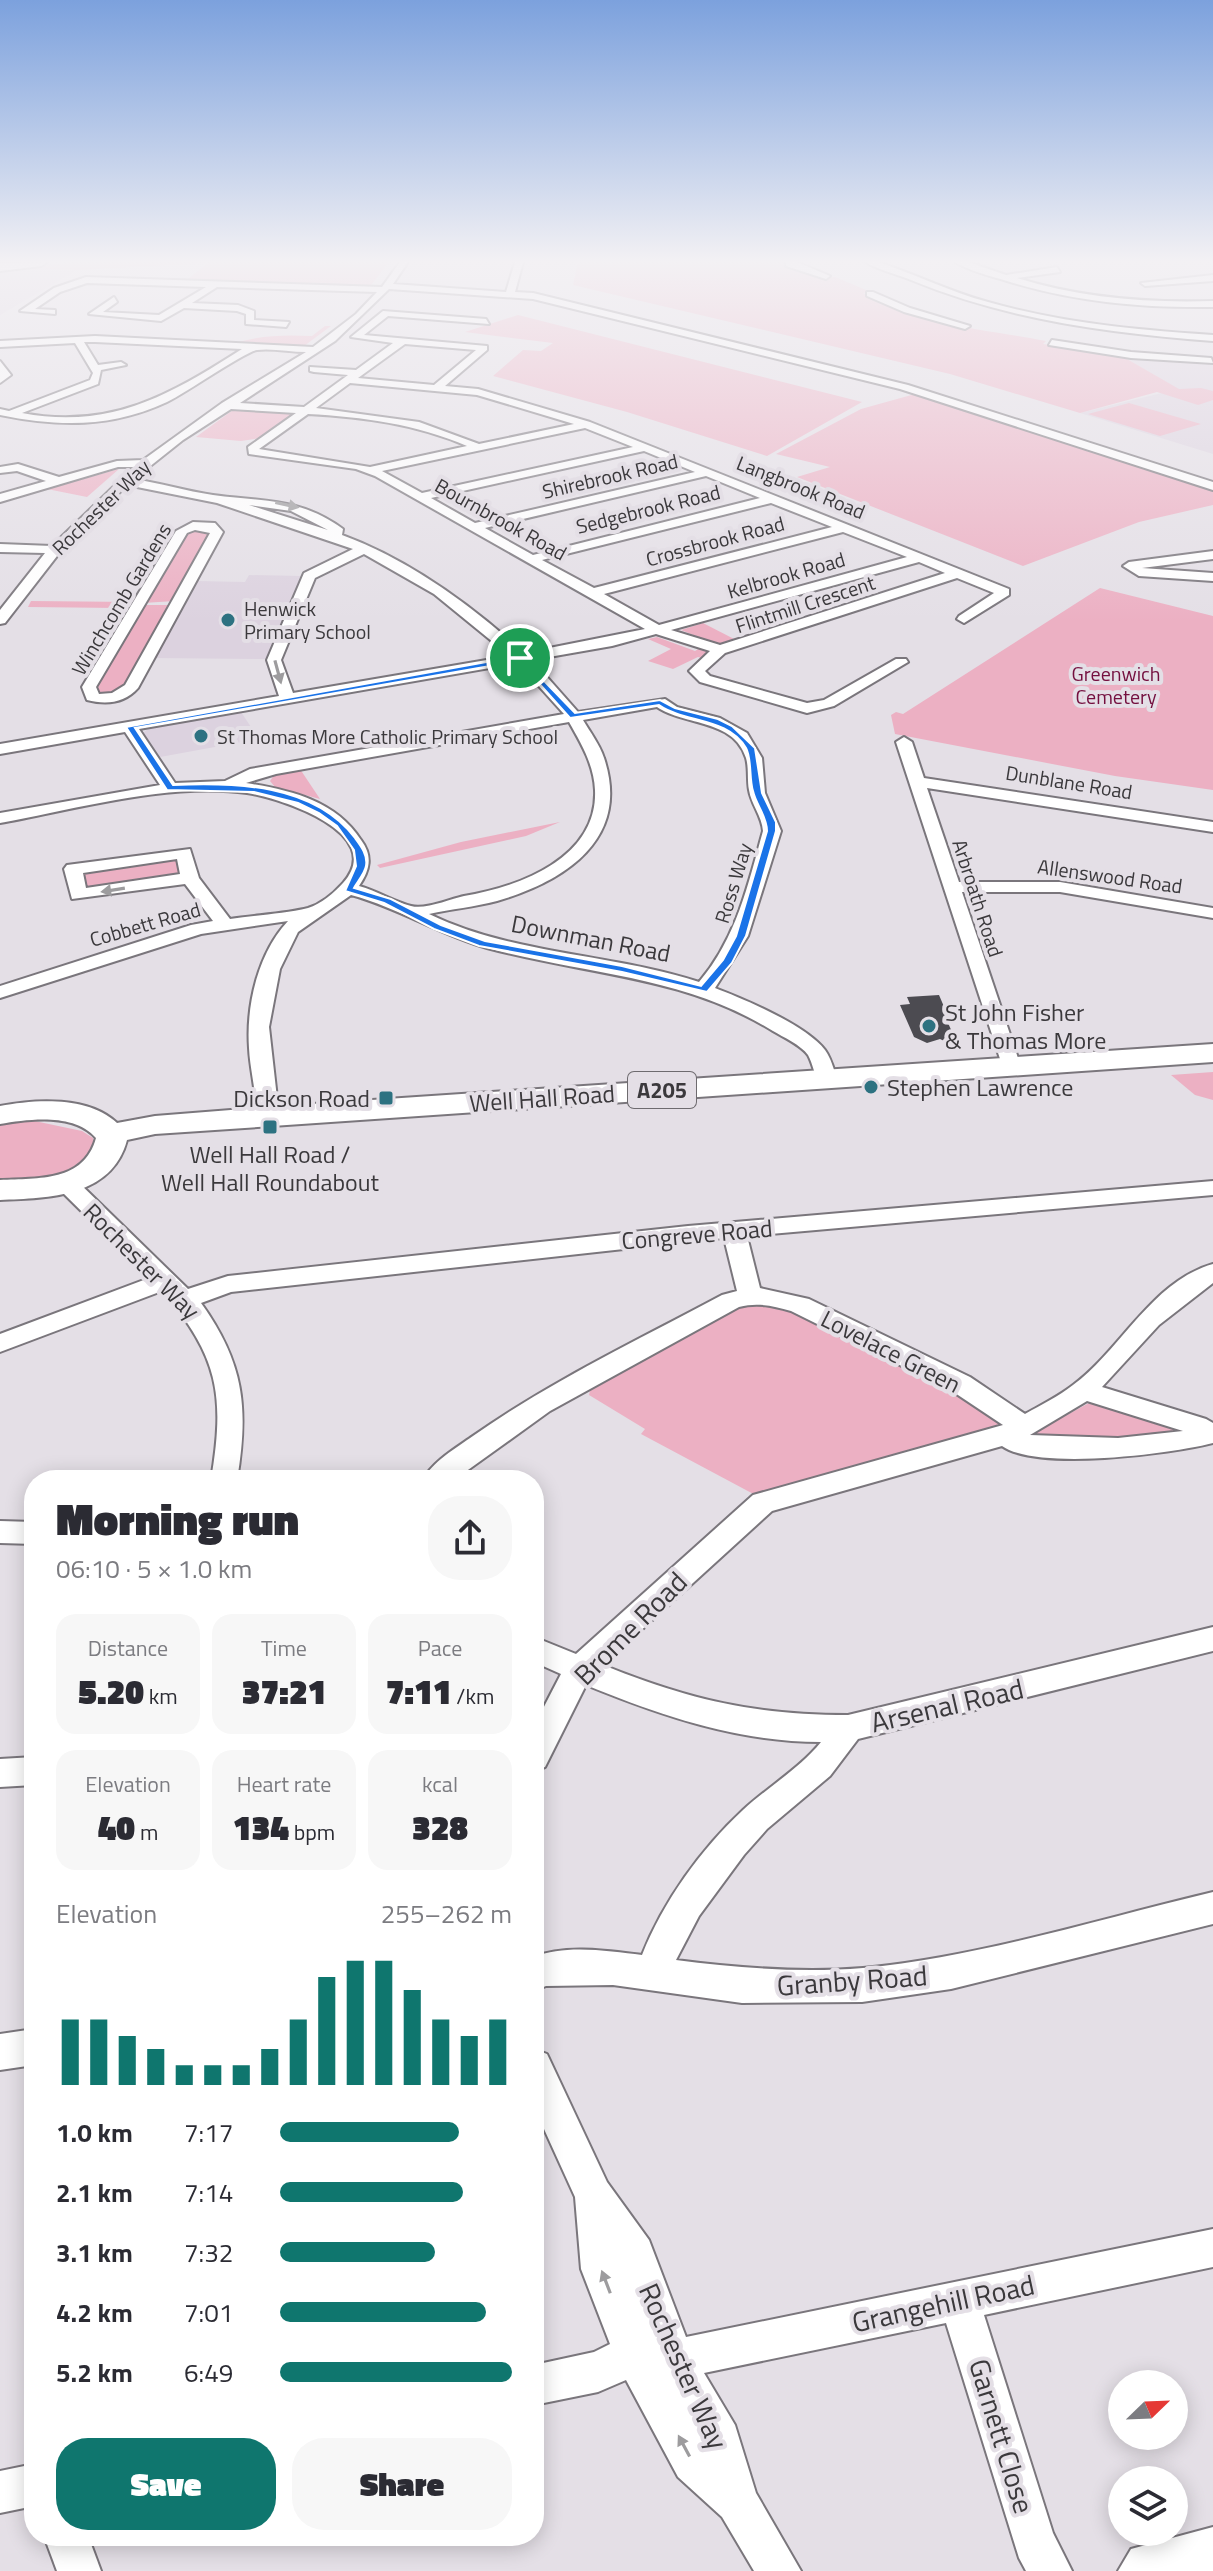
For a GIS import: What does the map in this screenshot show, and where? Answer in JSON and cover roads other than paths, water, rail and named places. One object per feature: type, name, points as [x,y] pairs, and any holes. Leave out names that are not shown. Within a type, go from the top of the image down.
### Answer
[{"type":"highway","name":"Well Hall Road","points":[[111,1134],[155,1125],[267,1116],[1213,1053]]},
{"type":"highway","points":[[0,1190],[67,1184],[97,1167],[109,1151],[111,1134],[96,1122],[68,1113],[5,1109]]},
{"type":"street","points":[[6,413],[88,386],[92,382]]},
{"type":"street","points":[[6,413],[70,422],[126,415],[195,382]]},
{"type":"street","name":"Rochester Way","points":[[0,620],[56,550],[124,481],[226,405],[263,382]]},
{"type":"street","points":[[304,412],[345,382]]},
{"type":"street","name":"Langbrook Road","points":[[399,382],[491,395],[586,424],[960,572]]},
{"type":"street","points":[[438,387],[444,382]]},
{"type":"street","points":[[883,382],[1213,486]]},
{"type":"street","points":[[261,408],[281,394]]},
{"type":"street","points":[[226,405],[396,421],[440,430],[478,447]]},
{"type":"street","name":"Bournbrook Road","points":[[304,412],[252,449],[253,452],[370,470],[660,631],[720,650]]},
{"type":"street","points":[[396,421],[408,414]]},
{"type":"street","points":[[370,470],[586,424]]},
{"type":"street","points":[[420,497],[647,447]]},
{"type":"street","points":[[0,458],[20,462],[22,464],[18,467]]},
{"type":"street","points":[[0,498],[117,464],[146,463]]},
{"type":"street","points":[[0,470],[18,467],[58,481]]},
{"type":"street","name":"Shirebrook Road","points":[[473,527],[709,472]]},
{"type":"street","points":[[124,481],[218,499],[279,503],[305,509],[338,531],[344,540]]},
{"type":"street","name":"Sedgebrook Road","points":[[531,559],[776,498]]},
{"type":"street","points":[[218,499],[344,540],[449,599],[520,658],[550,689],[573,716],[593,751],[601,781],[597,828],[583,851],[555,872],[523,887],[487,898],[412,913]]},
{"type":"street","name":"Winchcomb Gardens","points":[[205,525],[216,528],[217,532],[131,688],[103,700],[89,693],[95,677],[182,531],[205,525],[240,507]]},
{"type":"street","name":"Crossbrook Road","points":[[592,593],[847,527]]},
{"type":"street","points":[[0,548],[56,550]]},
{"type":"street","points":[[288,699],[274,660],[309,576],[361,550]]},
{"type":"street","points":[[1213,555],[1129,566],[1139,572],[1213,577]]},
{"type":"street","name":"Kelbrook Road","points":[[0,749],[660,631],[923,557]]},
{"type":"street","points":[[960,572],[1004,592],[964,619]]},
{"type":"street","name":"Flintmill Crescent","points":[[901,662],[829,703],[807,708],[750,694],[698,675],[696,671],[720,650],[857,608],[960,572]]},
{"type":"street","name":"Winchcomb Gardens","points":[[103,700],[100,725],[103,731]]},
{"type":"street","name":"Ross Way","points":[[573,716],[654,702],[678,712],[715,721],[741,736],[754,758],[757,793],[772,831],[741,936],[728,961],[703,989]]},
{"type":"street","points":[[228,786],[250,774],[573,716]]},
{"type":"street","points":[[130,727],[170,788]]},
{"type":"street","name":"Arbroath Road","points":[[904,742],[1011,1067]]},
{"type":"street","name":"Dunblane Road","points":[[918,782],[1213,827]]},
{"type":"street","points":[[0,818],[170,788],[228,786],[301,801],[340,824],[359,850],[361,866],[349,889],[306,913],[287,930],[266,984],[259,1049],[268,1093],[267,1116]]},
{"type":"street","points":[[190,878],[78,895],[73,869],[184,853],[190,878],[224,924]]},
{"type":"street","name":"Allenswood Road","points":[[952,887],[1060,887],[1213,913]]},
{"type":"street","name":"Downman Road","points":[[349,889],[388,901],[438,927],[483,943],[622,969],[703,989],[745,1006],[809,1046],[817,1053],[827,1079]]},
{"type":"street","name":"Cobbett Road","points":[[0,992],[171,936],[224,924],[306,913]]},
{"type":"street","name":"Rochester Way","points":[[67,1184],[184,1300],[208,1328],[221,1353],[228,1380],[230,1442],[226,1470]]},
{"type":"street","name":"Congreve Road","points":[[184,1300],[228,1284],[734,1230],[1213,1188]]},
{"type":"street","points":[[449,1470],[487,1440],[568,1387],[731,1301],[750,1296],[734,1230]]},
{"type":"street","points":[[1015,1431],[1084,1391],[1150,1319],[1184,1290],[1213,1272]]},
{"type":"street","points":[[0,1343],[165,1281]]},
{"type":"street","name":"Lovelace Green","points":[[750,1296],[787,1301],[834,1320],[961,1384],[1015,1431],[1020,1445],[1180,1445],[1211,1434]]},
{"type":"street","name":"Lovelace Green","points":[[1084,1391],[1197,1426],[1211,1434]]},
{"type":"street","name":"Brome Road","points":[[544,1737],[579,1669],[763,1503],[1015,1431]]},
{"type":"street","points":[[0,1532],[24,1533]]},
{"type":"street","name":"Arsenal Road","points":[[657,1973],[659,1953],[668,1935],[721,1858],[753,1822],[839,1747],[848,1728],[1213,1639]]},
{"type":"street","points":[[544,1653],[579,1669],[712,1715],[768,1726],[848,1728]]},
{"type":"street","points":[[0,1773],[24,1772]]},
{"type":"street","name":"Granby Road","points":[[544,1970],[613,1968],[742,1986],[862,1985],[908,1981],[1213,1908]]},
{"type":"street","points":[[0,2052],[24,2048]]},
{"type":"street","name":"Rochester Way","points":[[544,2088],[594,2195],[635,2254],[676,2365],[720,2440],[737,2502],[779,2571]]},
{"type":"street","name":"Rochester Way","points":[[594,2195],[601,2269],[634,2354],[693,2462],[737,2502]]},
{"type":"street","name":"Grangehill Road","points":[[676,2365],[688,2356],[1213,2248]]},
{"type":"street","name":"Garnett Close","points":[[959,2299],[1034,2543],[1050,2571]]},
{"type":"street","points":[[544,2383],[598,2372],[634,2354]]},
{"type":"street","points":[[0,2492],[24,2487]]},
{"type":"street","points":[[70,2546],[79,2571]]},
{"type":"street","points":[[1140,2571],[1146,2564],[1213,2549]]},
{"type":"place","name":"Henwick Primary School","points":[[228,620]]},
{"type":"place","name":"St Thomas More Catholic Primary School","points":[[201,736]]},
{"type":"place","name":"St John Fisher & Thomas More","points":[[929,1026]]},
{"type":"place","name":"Stephen Lawrence","points":[[871,1087]]},
{"type":"place","name":"Dickson Road","points":[[386,1098]]},
{"type":"place","name":"Well Hall Road / Well Hall Roundabout","points":[[270,1127]]},
{"type":"park label","name":"Greenwich Cemetery","points":[[1116,684]]}]
